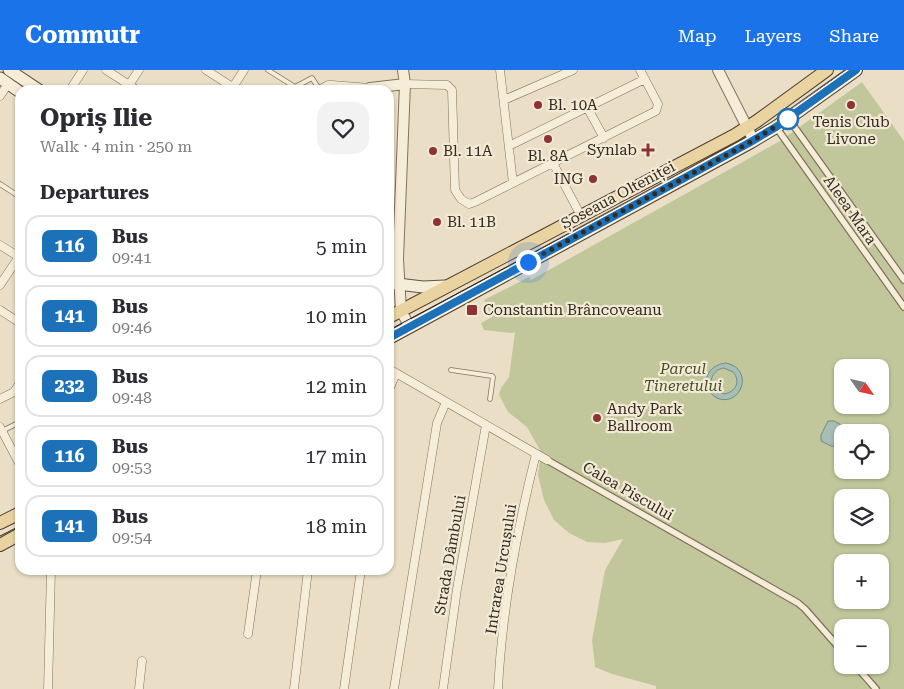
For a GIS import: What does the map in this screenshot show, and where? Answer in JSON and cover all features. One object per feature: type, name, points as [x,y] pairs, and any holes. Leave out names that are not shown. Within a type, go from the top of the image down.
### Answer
[{"type":"main road","points":[[9,70],[32,85]]},
{"type":"main road","name":"Șoseaua Olteniței","points":[[394,314],[747,128],[827,70]]},
{"type":"main road","name":"Șoseaua Olteniței","points":[[394,335],[754,141],[856,70]]},
{"type":"main road","points":[[4,81],[15,89]]},
{"type":"main road","points":[[394,284],[423,287],[447,286]]},
{"type":"main road","points":[[0,523],[15,515]]},
{"type":"main road","points":[[0,544],[15,536]]},
{"type":"street","points":[[73,85],[83,70]]},
{"type":"street","points":[[106,70],[129,85],[139,70]]},
{"type":"street","points":[[206,70],[229,85]]},
{"type":"street","points":[[237,85],[244,70]]},
{"type":"street","points":[[403,70],[405,84],[398,259],[394,284],[401,311],[410,327]]},
{"type":"street","points":[[500,70],[513,183]]},
{"type":"street","points":[[504,100],[573,70]]},
{"type":"street","points":[[394,86],[447,85],[452,90],[455,190],[466,203],[472,203],[652,113],[658,104],[640,70]]},
{"type":"street","points":[[718,70],[754,141]]},
{"type":"street","points":[[509,146],[645,79]]},
{"type":"street","points":[[0,96],[4,81]]},
{"type":"street","points":[[587,107],[604,138]]},
{"type":"street","name":"Aleea Mara","points":[[788,118],[904,280]]},
{"type":"street","name":"Aleea Mara","points":[[776,127],[904,308]]},
{"type":"street","points":[[553,163],[581,216]]},
{"type":"street","points":[[0,245],[15,254]]},
{"type":"street","points":[[0,284],[15,262]]},
{"type":"street","points":[[0,310],[15,320]]},
{"type":"street","name":"Calea Piscului","points":[[394,372],[798,603],[834,642]]},
{"type":"street","points":[[0,399],[15,390]]},
{"type":"street","points":[[394,689],[437,423],[446,402]]},
{"type":"street","name":"Strada Dâmbului","points":[[443,689],[457,589],[486,425]]},
{"type":"street","points":[[1,430],[15,456]]},
{"type":"street","name":"Intrarea Urcușului","points":[[498,689],[508,597],[536,454]]},
{"type":"street","points":[[48,689],[51,575]]},
{"type":"street","points":[[248,634],[256,575]]},
{"type":"street","points":[[294,689],[307,575]]},
{"type":"street","points":[[344,689],[360,575]]},
{"type":"street","points":[[139,689],[142,661]]},
{"type":"street","points":[[863,674],[876,689]]},
{"type":"lane","points":[[268,70],[292,85]]},
{"type":"lane","points":[[299,85],[312,78],[316,85]]},
{"type":"lane","points":[[0,184],[15,194]]},
{"type":"lane","points":[[451,370],[492,376],[490,399]]},
{"type":"lane","points":[[1,430],[15,424]]},
{"type":"green space","name":"Parcul Tineretului","points":[[862,82],[904,141],[904,689],[656,689],[656,686],[612,674],[595,667],[592,640],[605,570],[623,539],[605,543],[587,542],[569,533],[554,520],[544,500],[538,475],[541,452],[527,427],[508,412],[499,395],[501,388],[509,377],[515,332],[484,330],[481,323],[492,317],[484,300],[529,277],[531,280],[780,141]]},
{"type":"water","points":[[726,363],[735,367],[740,372],[742,379],[738,393],[733,398],[725,400],[713,395],[708,389],[706,382],[710,370]],"holes":[[[724,368],[733,372],[737,379],[734,389],[724,394],[716,391],[711,382],[715,372]]]},
{"type":"water","points":[[828,421],[834,421],[839,424],[834,424],[834,446],[821,441],[821,435]]},
{"type":"tram line","points":[[394,327],[738,144],[766,128],[846,70]]},
{"type":"tram line","points":[[0,536],[15,528]]},
{"type":"bus line","name":"116","points":[[394,335],[747,144],[776,127],[856,70]]},
{"type":"place","name":"Bl. 10A","points":[[538,105]]},
{"type":"place","name":"Tenis Club Livone","points":[[851,105]]},
{"type":"place","name":"Bl. 8A","points":[[548,139]]},
{"type":"place","name":"Synlab","points":[[648,150]]},
{"type":"place","name":"Bl. 11A","points":[[433,151]]},
{"type":"place","name":"ING","points":[[593,179]]},
{"type":"place","name":"Bl. 11B","points":[[437,222]]},
{"type":"place","name":"Constantin Brâncoveanu","points":[[472,310]]},
{"type":"place","name":"Andy Park Ballroom","points":[[597,418]]},
{"type":"route","points":[[528,262],[668,188],[788,119]]}]
